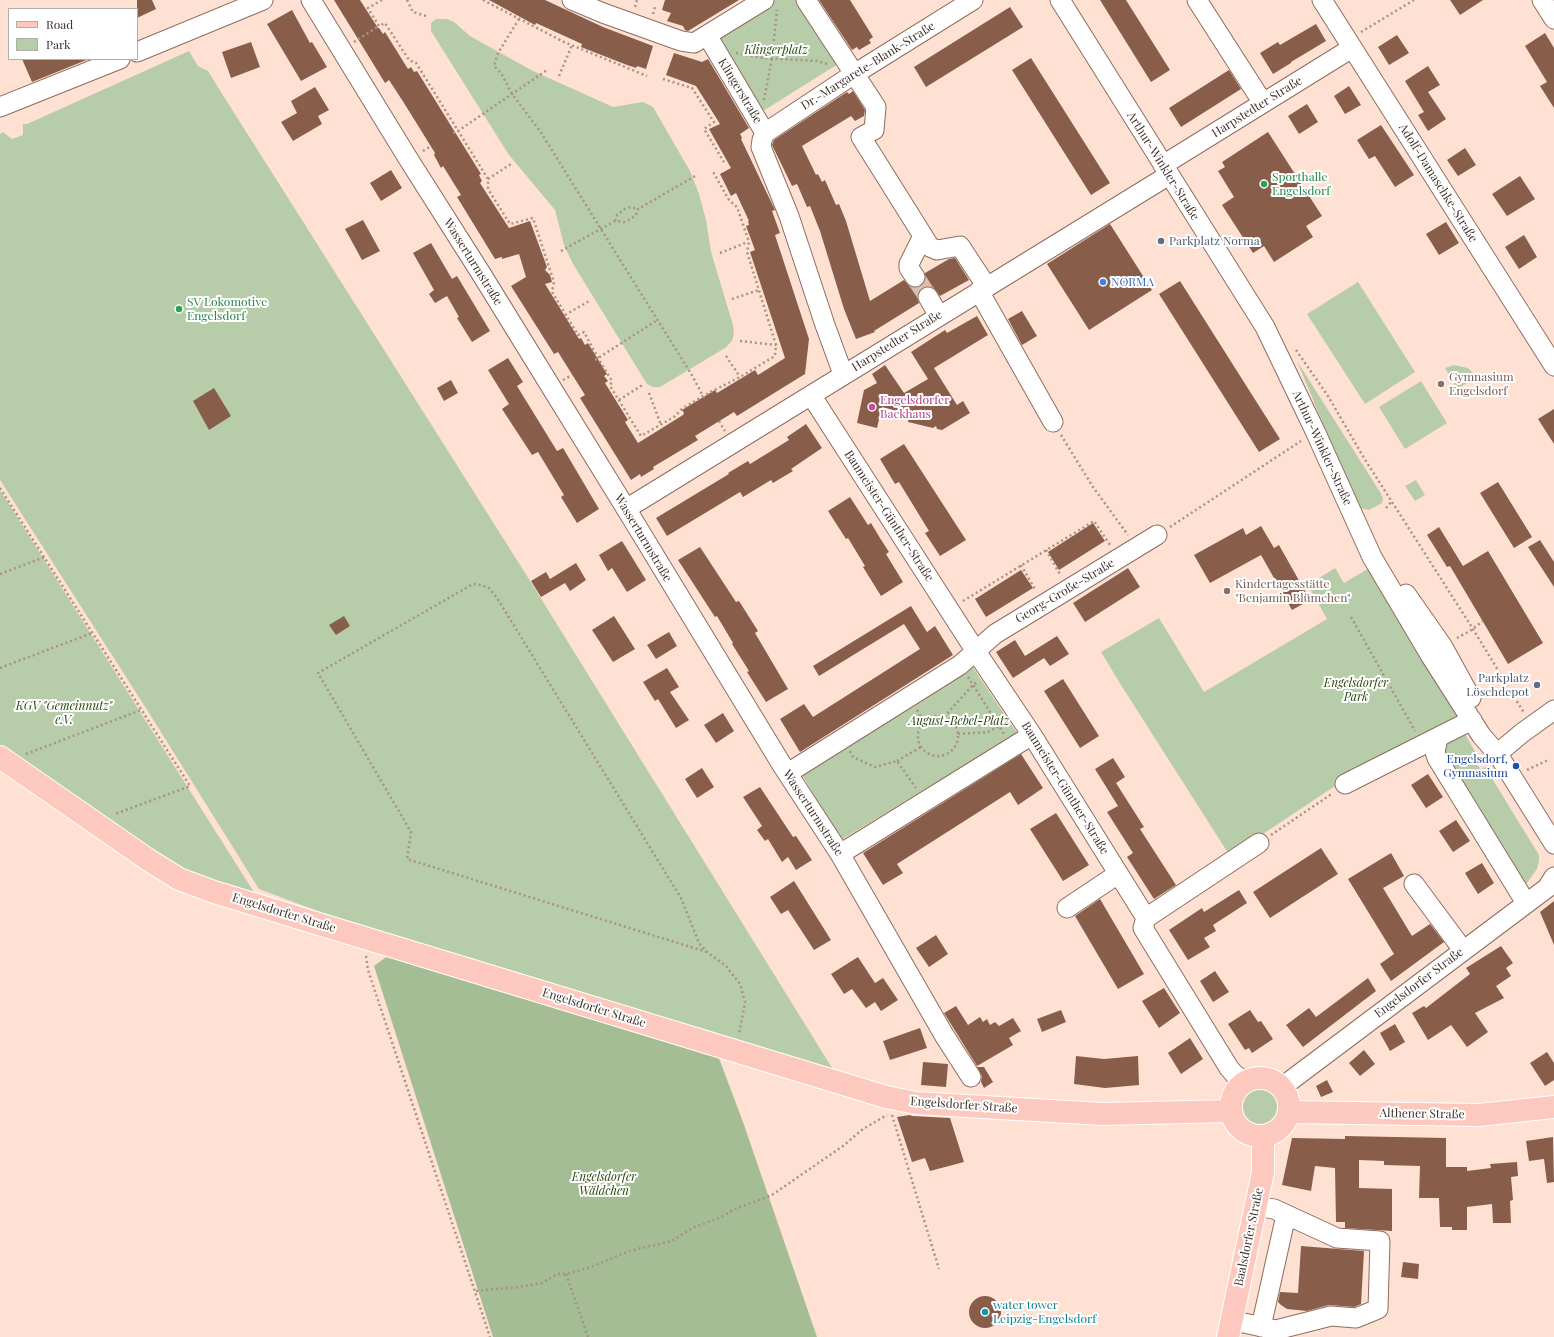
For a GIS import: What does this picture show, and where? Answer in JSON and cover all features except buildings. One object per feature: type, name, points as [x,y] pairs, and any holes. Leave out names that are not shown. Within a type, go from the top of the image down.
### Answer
[{"type":"main road","name":"Engelsdorfer Straße","points":[[0,757],[150,861],[179,879],[214,892],[366,939],[886,1097],[916,1103],[1102,1114],[1231,1111]]},
{"type":"main road","points":[[1259,1077],[1268,1078],[1282,1087],[1287,1094],[1289,1112],[1286,1121],[1280,1128],[1272,1134],[1254,1136],[1238,1127],[1233,1120],[1230,1103],[1232,1095],[1237,1088],[1245,1081],[1259,1077]]},
{"type":"main road","name":"Althener Straße","points":[[1289,1112],[1479,1115],[1554,1107]]},
{"type":"main road","name":"Baalsdorfer Straße","points":[[1230,1330],[1263,1172],[1263,1136]]},
{"type":"street","points":[[138,52],[263,0]]},
{"type":"street","name":"Wasserturmstraße","points":[[312,0],[788,773],[840,854],[944,1035],[971,1077]]},
{"type":"street","points":[[572,0],[681,41],[694,43],[707,35],[771,4]]},
{"type":"street","points":[[806,0],[852,76],[876,107],[874,130],[861,137],[930,247],[937,250],[960,246],[1053,422]]},
{"type":"street","name":"Dr.-Margarete-Blank-Straße","points":[[762,128],[852,76],[973,0]]},
{"type":"street","name":"Arthur-Winkler-Straße","points":[[1060,0],[1265,327],[1376,563],[1430,655],[1481,735],[1497,754],[1554,844]]},
{"type":"street","points":[[1197,0],[1264,103]]},
{"type":"street","name":"Adolf-Damaschke-Straße","points":[[1322,0],[1554,366]]},
{"type":"street","points":[[1542,0],[1554,19]]},
{"type":"street","name":"Klingerstraße","points":[[707,35],[762,128],[762,147],[789,216],[824,325],[843,374]]},
{"type":"street","name":"Harpstedter Straße","points":[[626,509],[983,289],[1166,170],[1350,44]]},
{"type":"street","points":[[0,107],[118,60]]},
{"type":"street","points":[[915,277],[909,268],[909,264],[923,236]]},
{"type":"street","points":[[928,297],[939,316]]},
{"type":"street","name":"Baumeister-Günther-Straße","points":[[811,395],[949,610],[1032,735],[1146,918],[1143,928],[1229,1068],[1235,1075],[1245,1081]]},
{"type":"street","name":"Arthur-Winkler-Straße","points":[[1358,527],[1419,611],[1443,647],[1488,730],[1497,754]]},
{"type":"street","name":"Georg-Große-Straße","points":[[975,650],[995,634],[1157,535]]},
{"type":"street","points":[[788,773],[960,665],[975,650]]},
{"type":"street","points":[[1497,754],[1554,710]]},
{"type":"street","points":[[1345,784],[1472,720]]},
{"type":"street","points":[[840,854],[1032,735]]},
{"type":"street","points":[[1430,741],[1436,758],[1526,903]]},
{"type":"street","points":[[1146,918],[1259,843]]},
{"type":"street","points":[[1066,908],[1118,874]]},
{"type":"street","name":"Engelsdorfer Straße","points":[[1282,1087],[1547,888],[1554,877]]},
{"type":"street","points":[[1414,884],[1463,950]]},
{"type":"street","points":[[1230,1330],[1244,1323],[1276,1330],[1331,1316],[1356,1318],[1378,1309],[1380,1241],[1337,1238],[1274,1209],[1256,1206]]},
{"type":"street","points":[[1261,1327],[1286,1215]]},
{"type":"path","points":[[379,26],[368,8],[382,0]]},
{"type":"path","points":[[407,0],[413,12],[426,16]]},
{"type":"path","points":[[482,0],[572,45],[647,76]]},
{"type":"path","points":[[1350,44],[1414,0]]},
{"type":"path","points":[[762,128],[772,58],[771,4]]},
{"type":"path","points":[[519,19],[498,53],[494,66],[501,73],[512,94],[540,131],[705,400]]},
{"type":"path","points":[[342,50],[385,23],[409,60],[416,63],[488,179],[488,189],[510,224],[533,218],[554,282],[552,292],[578,335],[584,332],[596,359],[612,381],[610,386],[641,436],[674,418],[682,409],[702,396],[740,377],[775,356],[776,345],[747,252],[749,242],[737,207],[729,200],[712,170]]},
{"type":"path","points":[[559,76],[572,45]]},
{"type":"path","points":[[718,55],[734,53],[762,58],[817,61],[834,66],[852,76]]},
{"type":"path","points":[[453,133],[547,70]]},
{"type":"path","points":[[663,79],[692,88],[714,122],[704,129],[724,162]]},
{"type":"path","points":[[488,179],[511,164]]},
{"type":"path","points":[[615,221],[624,222],[630,219],[636,215],[638,209],[697,175]]},
{"type":"path","points":[[561,251],[615,221],[617,215],[624,209],[631,207],[638,209]]},
{"type":"path","points":[[720,253],[749,242]]},
{"type":"path","points":[[732,299],[759,290]]},
{"type":"path","points":[[565,315],[591,300]]},
{"type":"path","points":[[596,359],[656,321]]},
{"type":"path","points":[[740,342],[776,345]]},
{"type":"path","points":[[1293,345],[1328,396],[1364,458],[1473,629],[1528,719],[1528,729]]},
{"type":"path","points":[[726,356],[740,377]]},
{"type":"path","points":[[619,400],[644,384]]},
{"type":"path","points":[[649,393],[661,425]]},
{"type":"path","points":[[1053,422],[1093,487],[1136,548]]},
{"type":"path","points":[[1157,535],[1281,455],[1315,431]]},
{"type":"path","points":[[0,488],[190,786],[108,817]]},
{"type":"path","points":[[1386,508],[1392,501]]},
{"type":"path","points":[[949,610],[1094,521],[1118,559]]},
{"type":"path","points":[[1046,550],[1068,589]]},
{"type":"path","points":[[0,574],[45,557]]},
{"type":"path","points":[[1021,566],[1044,604]]},
{"type":"path","points":[[707,952],[406,859],[411,832],[318,674],[473,584],[489,588],[497,598],[681,898],[699,943],[707,952],[726,966],[740,984],[745,1002],[736,1052]]},
{"type":"path","points":[[1351,617],[1430,741]]},
{"type":"path","points":[[0,668],[92,633]]},
{"type":"path","points":[[960,665],[1013,747]]},
{"type":"path","points":[[944,717],[973,685],[990,673]]},
{"type":"path","points":[[22,756],[141,710]]},
{"type":"path","points":[[958,734],[988,732],[1000,727],[1018,714]]},
{"type":"path","points":[[937,716],[944,717],[954,724],[958,734],[958,743],[944,756],[932,756],[921,747],[918,742],[920,727],[930,718],[937,716]]},
{"type":"path","points":[[843,739],[853,757],[875,767],[898,761],[921,747]]},
{"type":"path","points":[[1521,773],[1548,760]]},
{"type":"path","points":[[898,761],[926,801]]},
{"type":"path","points":[[1259,843],[1345,784]]},
{"type":"path","points":[[366,939],[365,953],[368,970],[476,1291],[490,1337]]},
{"type":"path","points":[[476,1291],[542,1283],[557,1274],[566,1274],[591,1267],[629,1251],[672,1241],[692,1228],[717,1219],[735,1208],[772,1195],[843,1146],[863,1129],[891,1112],[939,1269]]},
{"type":"path","points":[[566,1274],[588,1337]]},
{"type":"green space","name":"Klingerplatz","points":[[772,0],[796,0],[838,64],[763,111],[715,37]]},
{"type":"green space","points":[[436,19],[447,19],[454,22],[470,36],[531,70],[613,107],[643,102],[653,107],[690,171],[699,194],[706,220],[711,252],[733,325],[734,334],[732,341],[725,348],[660,387],[653,387],[647,384],[573,264],[564,245],[555,210],[509,155],[431,31],[431,23]]},
{"type":"green space","points":[[189,51],[198,66],[208,71],[527,576],[834,1071],[328,915],[259,889],[149,713],[0,480],[0,134],[3,132],[12,139],[23,135],[23,124],[27,124]]},
{"type":"green space","points":[[1358,282],[1415,372],[1365,404],[1307,314]]},
{"type":"green space","points":[[1297,361],[1380,492],[1383,498],[1382,503],[1369,510],[1359,508]]},
{"type":"green space","points":[[1454,365],[1468,368],[1477,377],[1457,389],[1445,368]]},
{"type":"green space","points":[[1421,381],[1447,423],[1405,449],[1379,407]]},
{"type":"green space","points":[[1416,480],[1425,495],[1415,501],[1405,486]]},
{"type":"green space","name":"KGV \"Gemeinnutz\" e.V.","points":[[0,490],[257,897],[191,875],[143,846],[0,748]]},
{"type":"green space","name":"Engelsdorfer Park","points":[[1371,567],[1464,718],[1341,782],[1230,856],[1101,652],[1159,618],[1204,692],[1327,619],[1308,585],[1335,568],[1344,583]]},
{"type":"green space","name":"August-Bebel-Platz","points":[[972,666],[1017,733],[841,840],[801,773]]},
{"type":"green space","points":[[1463,731],[1479,758],[1475,761],[1481,770],[1485,767],[1539,855],[1537,869],[1527,883],[1520,887],[1442,758],[1443,741]]},
{"type":"green space","name":"Engelsdorfer Wäldchen","points":[[389,955],[717,1053],[743,1122],[817,1337],[493,1337],[374,966]]},
{"type":"green space","points":[[1260,1087],[1270,1090],[1276,1096],[1279,1106],[1276,1116],[1270,1122],[1260,1125],[1250,1122],[1244,1116],[1241,1106],[1244,1096],[1250,1090]]},
{"type":"tunnel","points":[[915,277],[928,297]]},
{"type":"place","name":"Sporthalle Engelsdorf","points":[[1264,184]]},
{"type":"place","name":"Parkplatz Norma","points":[[1161,241]]},
{"type":"place","name":"NORMA","points":[[1103,282]]},
{"type":"place","name":"SV Lokomotive Engelsdorf","points":[[179,309]]},
{"type":"place","name":"Gymnasium Engelsdorf","points":[[1441,384]]},
{"type":"place","name":"Engelsdorfer Backhaus","points":[[872,407]]},
{"type":"place","name":"Kindertagesstätte \"Benjamin Blümchen\"","points":[[1227,591]]},
{"type":"place","name":"Parkplatz Löschdepot","points":[[1537,685]]},
{"type":"place","name":"Engelsdorf, Gymnasium","points":[[1516,766]]},
{"type":"place","name":"water tower Leipzig-Engelsdorf","points":[[985,1312]]}]
